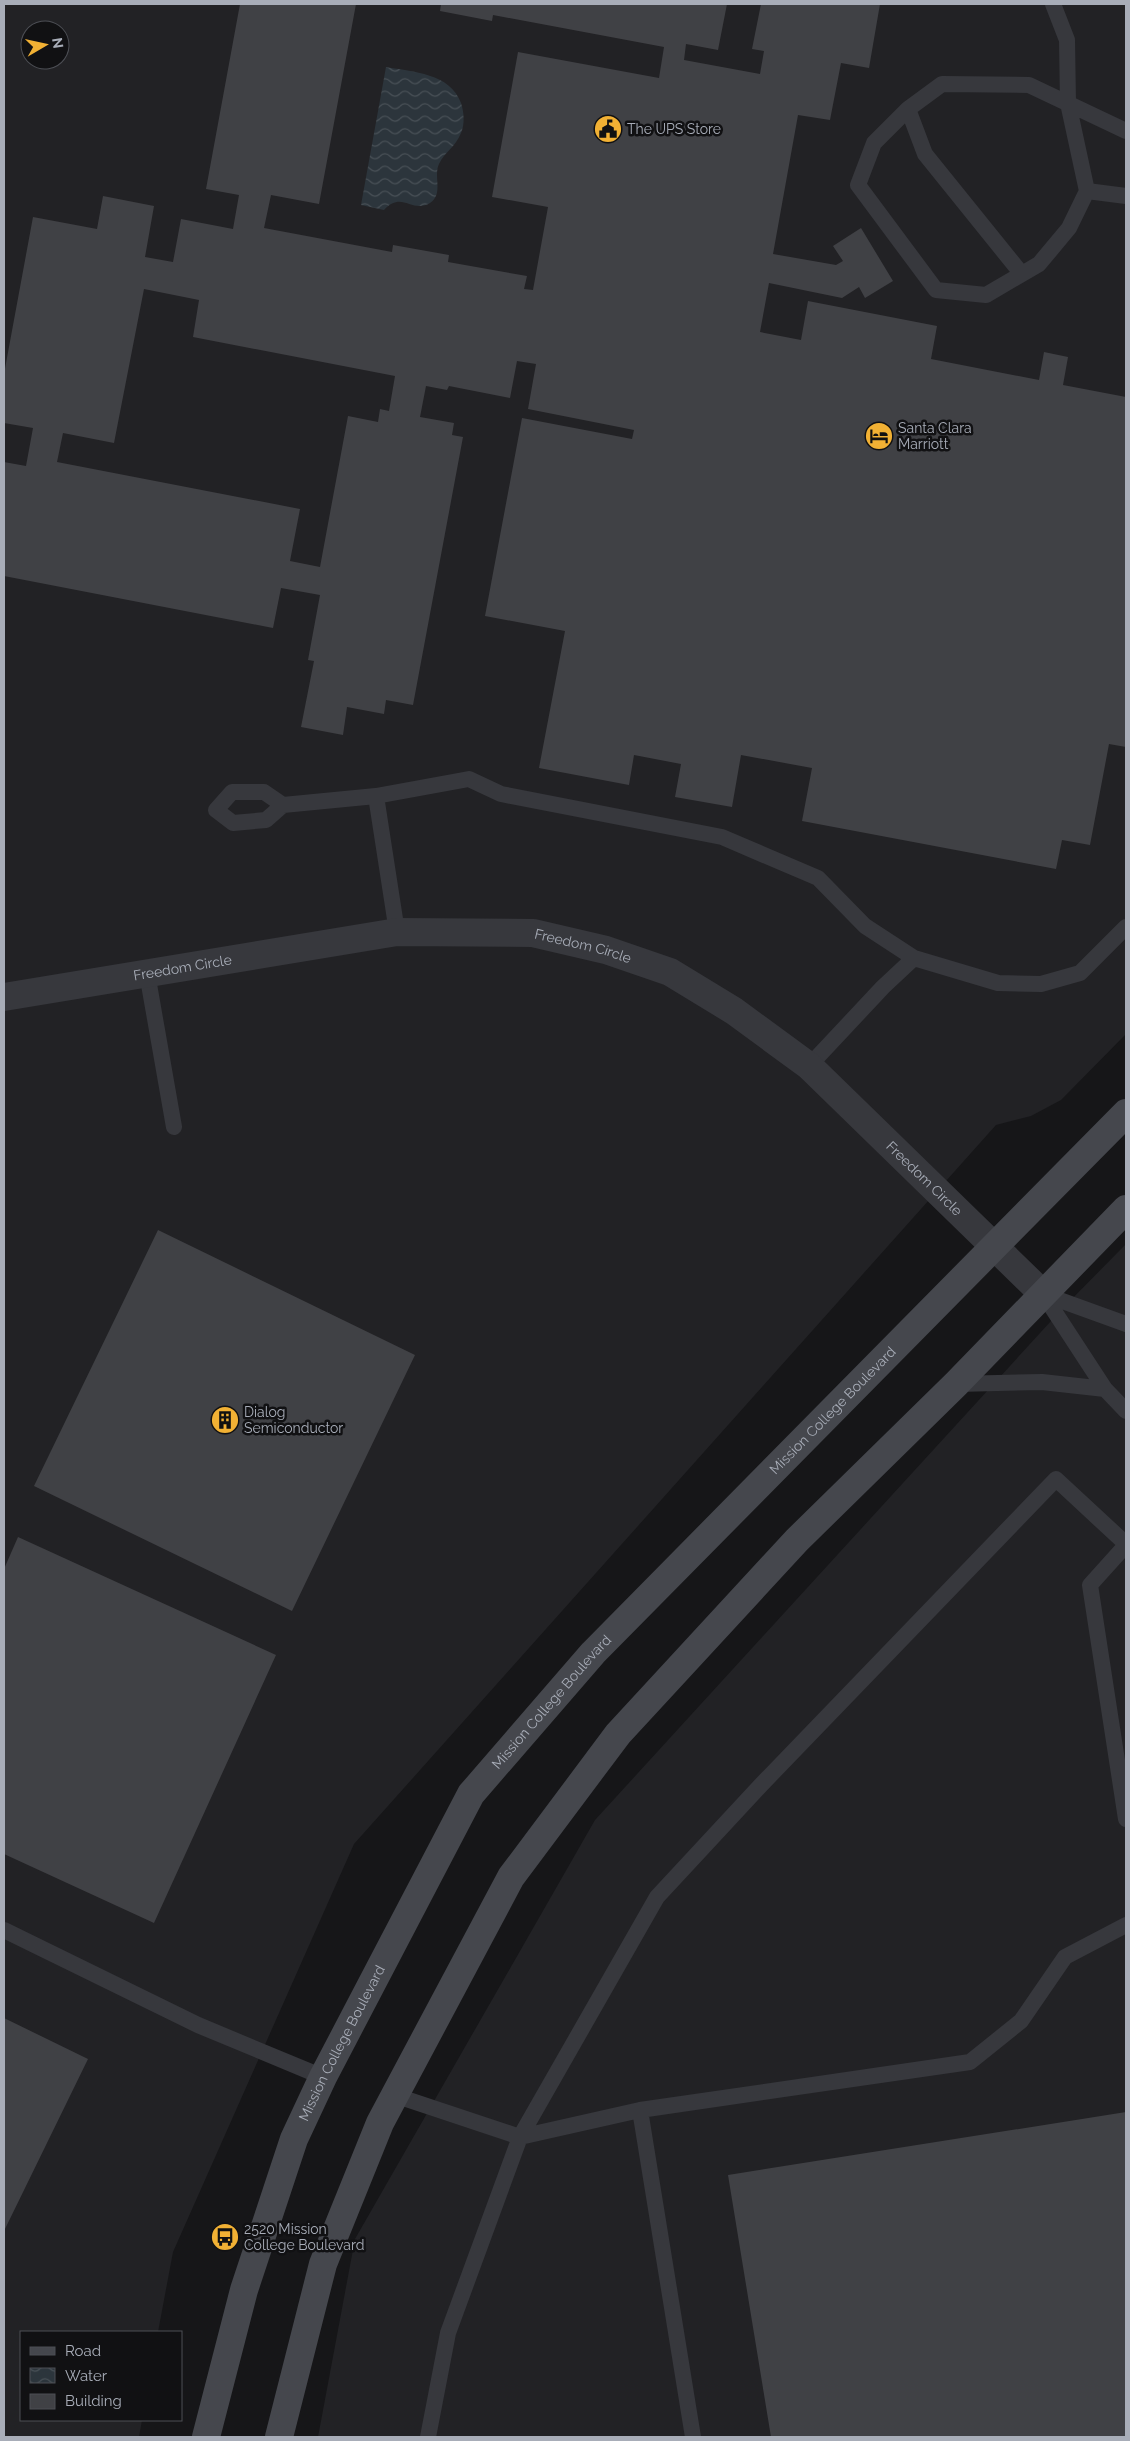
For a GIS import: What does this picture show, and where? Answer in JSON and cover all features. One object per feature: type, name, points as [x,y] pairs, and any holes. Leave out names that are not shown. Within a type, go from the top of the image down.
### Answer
[{"type":"main road","name":"Mission College Boulevard","points":[[206,2437],[244,2290],[294,2139],[323,2077],[471,1794],[593,1653],[1126,1113]]},
{"type":"main road","points":[[279,2437],[323,2264],[380,2123],[511,1877],[618,1734],[797,1540],[956,1384],[1126,1209]]},
{"type":"street","name":"Freedom Circle","points":[[4,997],[396,932],[533,933],[606,950],[670,972],[734,1011],[809,1066],[1043,1294]]},
{"type":"lane","points":[[1054,4],[1067,40],[1068,103],[1087,191],[1069,228],[1039,264],[986,295],[936,290],[858,185],[874,143],[908,109],[942,84],[1029,85],[1068,103],[1126,131]]},
{"type":"lane","points":[[908,109],[924,154],[1022,273]]},
{"type":"lane","points":[[1087,191],[1126,196]]},
{"type":"lane","points":[[283,805],[376,796],[469,779],[500,794],[722,837],[818,878],[866,926],[914,958],[998,983],[1041,984],[1080,974],[1126,927]]},
{"type":"lane","points":[[376,796],[396,932]]},
{"type":"lane","points":[[809,1066],[883,987],[914,958]]},
{"type":"lane","points":[[147,973],[174,1127]]},
{"type":"lane","points":[[1043,1294],[1126,1324]]},
{"type":"lane","points":[[1043,1294],[1105,1389],[1126,1411]]},
{"type":"lane","points":[[956,1384],[1042,1382],[1105,1389]]},
{"type":"lane","points":[[428,2437],[448,2333],[520,2137],[657,1897],[761,1785],[1056,1479],[1126,1545],[1090,1585],[1126,1819]]},
{"type":"lane","points":[[394,2095],[520,2137],[640,2110],[970,2062],[1022,2021],[1065,1958],[1126,1925]]},
{"type":"lane","points":[[4,1930],[198,2025],[323,2077]]},
{"type":"lane","points":[[640,2110],[693,2437]]},
{"type":"shaded area","points":[[4,4],[1126,4],[1126,1034],[1061,1100],[1031,1116],[996,1125],[354,1844],[173,2252],[158,2331],[20,2331],[20,2421],[142,2421],[139,2437],[4,2437]]},
{"type":"shaded area","points":[[1126,1244],[1126,2437],[318,2437],[355,2239],[595,1820],[1062,1309]]},
{"type":"water","points":[[386,67],[419,73],[440,80],[456,93],[461,103],[464,122],[461,133],[439,164],[437,169],[437,190],[434,199],[424,206],[396,202],[390,204],[384,210],[361,205]]},
{"type":"building","name":"Santa Clara Marriott","points":[[240,4],[356,4],[319,204],[271,195],[264,228],[392,252],[393,245],[449,255],[448,262],[527,276],[524,289],[533,290],[548,207],[492,197],[518,52],[659,78],[664,47],[493,15],[492,21],[440,11],[441,4],[727,4],[718,50],[686,44],[684,60],[760,74],[764,51],[752,49],[761,4],[880,4],[869,68],[841,63],[830,120],[798,115],[773,254],[836,265],[843,261],[833,246],[861,228],[893,281],[865,298],[859,287],[842,298],[769,283],[760,332],[801,340],[808,301],[937,326],[931,359],[1039,380],[1044,352],[1068,357],[1063,385],[1126,397],[1126,747],[1109,744],[1090,845],[1062,840],[1056,869],[802,821],[812,768],[741,755],[732,807],[675,797],[681,764],[634,755],[629,785],[539,768],[565,631],[485,616],[522,418],[632,439],[634,430],[528,409],[536,364],[517,361],[510,398],[449,386],[447,390],[426,386],[420,417],[454,423],[452,435],[463,437],[413,705],[386,700],[384,714],[347,707],[343,735],[301,727],[314,661],[308,660],[320,595],[281,588],[273,628],[4,576],[4,462],[26,466],[33,428],[4,423],[4,374],[33,217],[97,229],[103,196],[154,206],[145,257],[173,262],[181,219],[233,229],[239,195],[206,189]],"holes":[[[144,289],[199,300],[193,337],[395,376],[389,411],[380,409],[378,422],[348,416],[320,567],[290,561],[300,509],[57,462],[63,433],[114,443]]]},
{"type":"building","name":"Dialog Semiconductor","points":[[158,1230],[415,1355],[292,1611],[34,1486]]},
{"type":"building","points":[[18,1537],[276,1655],[154,1923],[4,1854],[4,1569]]},
{"type":"building","points":[[4,2018],[88,2059],[4,2231]]},
{"type":"building","points":[[1126,2112],[1126,2437],[771,2437],[728,2175]]},
{"type":"place","name":"The UPS Store","points":[[608,129]]},
{"type":"place","name":"Santa Clara Marriott","points":[[879,436]]},
{"type":"place","name":"Dialog Semiconductor","points":[[225,1420]]},
{"type":"place","name":"2520 Mission College Boulevard","points":[[225,2237]]}]
